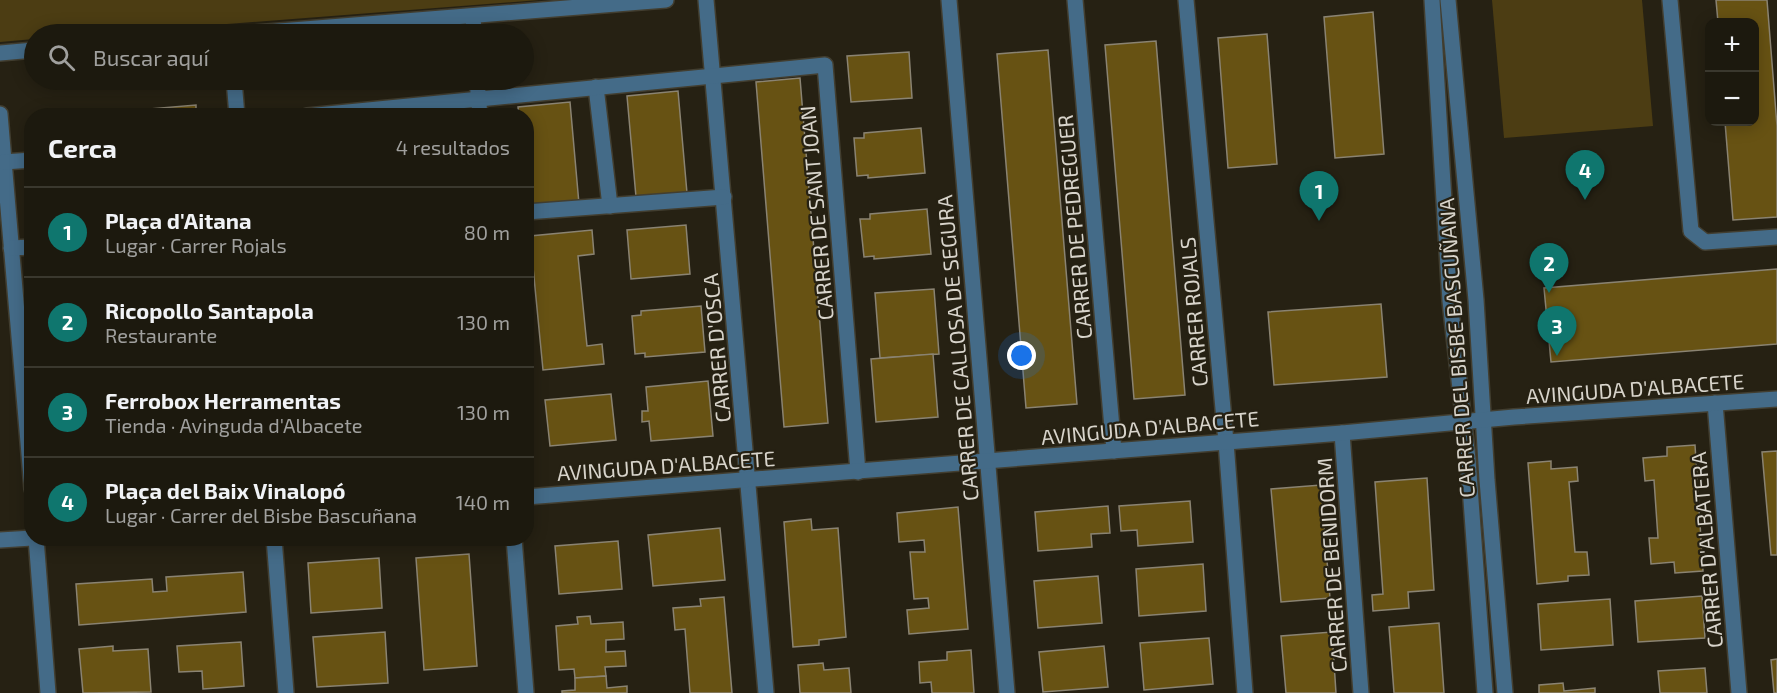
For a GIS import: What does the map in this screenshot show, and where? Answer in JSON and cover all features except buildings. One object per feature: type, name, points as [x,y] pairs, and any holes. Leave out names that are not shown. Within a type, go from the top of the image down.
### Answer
[{"type":"street","points":[[370,24],[666,0]]},
{"type":"street","name":"CARRER D'OSCA","points":[[706,0],[766,693]]},
{"type":"street","name":"CARRER DE CALLOSA DE SEGURA","points":[[949,0],[1006,693]]},
{"type":"street","name":"CARRER DE PEDREGUER","points":[[1075,0],[1114,451]]},
{"type":"street","name":"CARRER ROJALS","points":[[1186,0],[1226,442],[1245,693]]},
{"type":"street","name":"CARRER DEL BISBE BASCUÑANA","points":[[1432,0],[1450,301],[1467,459],[1485,693]]},
{"type":"street","name":"CARRER DEL BISBE BASCUÑANA","points":[[1448,0],[1476,300],[1486,480],[1505,693]]},
{"type":"street","points":[[1670,0],[1691,231],[1704,242],[1777,237]]},
{"type":"street","points":[[473,16],[473,24]]},
{"type":"street","points":[[0,53],[24,51]]},
{"type":"street","name":"CARRER DE SANT JOAN","points":[[713,76],[825,64],[858,472]]},
{"type":"street","points":[[399,108],[713,76]]},
{"type":"street","points":[[597,87],[610,206]]},
{"type":"street","points":[[235,90],[236,108]]},
{"type":"street","points":[[478,90],[480,108]]},
{"type":"street","points":[[0,114],[8,257],[24,327]]},
{"type":"street","points":[[4,162],[24,161]]},
{"type":"street","points":[[534,211],[724,197]]},
{"type":"street","points":[[8,257],[24,250]]},
{"type":"street","name":"AVINGUDA D'ALBACETE","points":[[534,496],[988,462],[1483,420],[1777,399]]},
{"type":"street","name":"CARRER D'ALBATERA","points":[[1715,403],[1739,693]]},
{"type":"street","name":"CARRER DE BENIDORM","points":[[1342,433],[1361,693]]},
{"type":"street","points":[[0,540],[24,539]]},
{"type":"street","points":[[35,546],[48,693]]},
{"type":"street","points":[[275,546],[286,693]]},
{"type":"street","points":[[515,546],[526,693]]},
{"type":"shaded area","points":[[0,0],[539,0],[228,24],[24,24],[24,40],[0,42]]},
{"type":"shaded area","points":[[1492,0],[1642,0],[1653,126],[1504,138]]},
{"type":"place","name":"Plaça del Baix Vinalopó","points":[[1585,200]]},
{"type":"place","name":"Plaça d'Aitana","points":[[1319,221]]},
{"type":"place","name":"Ricopollo Santapola","points":[[1549,293]]},
{"type":"place","name":"Ferrobox Herramentas","points":[[1557,356]]}]
